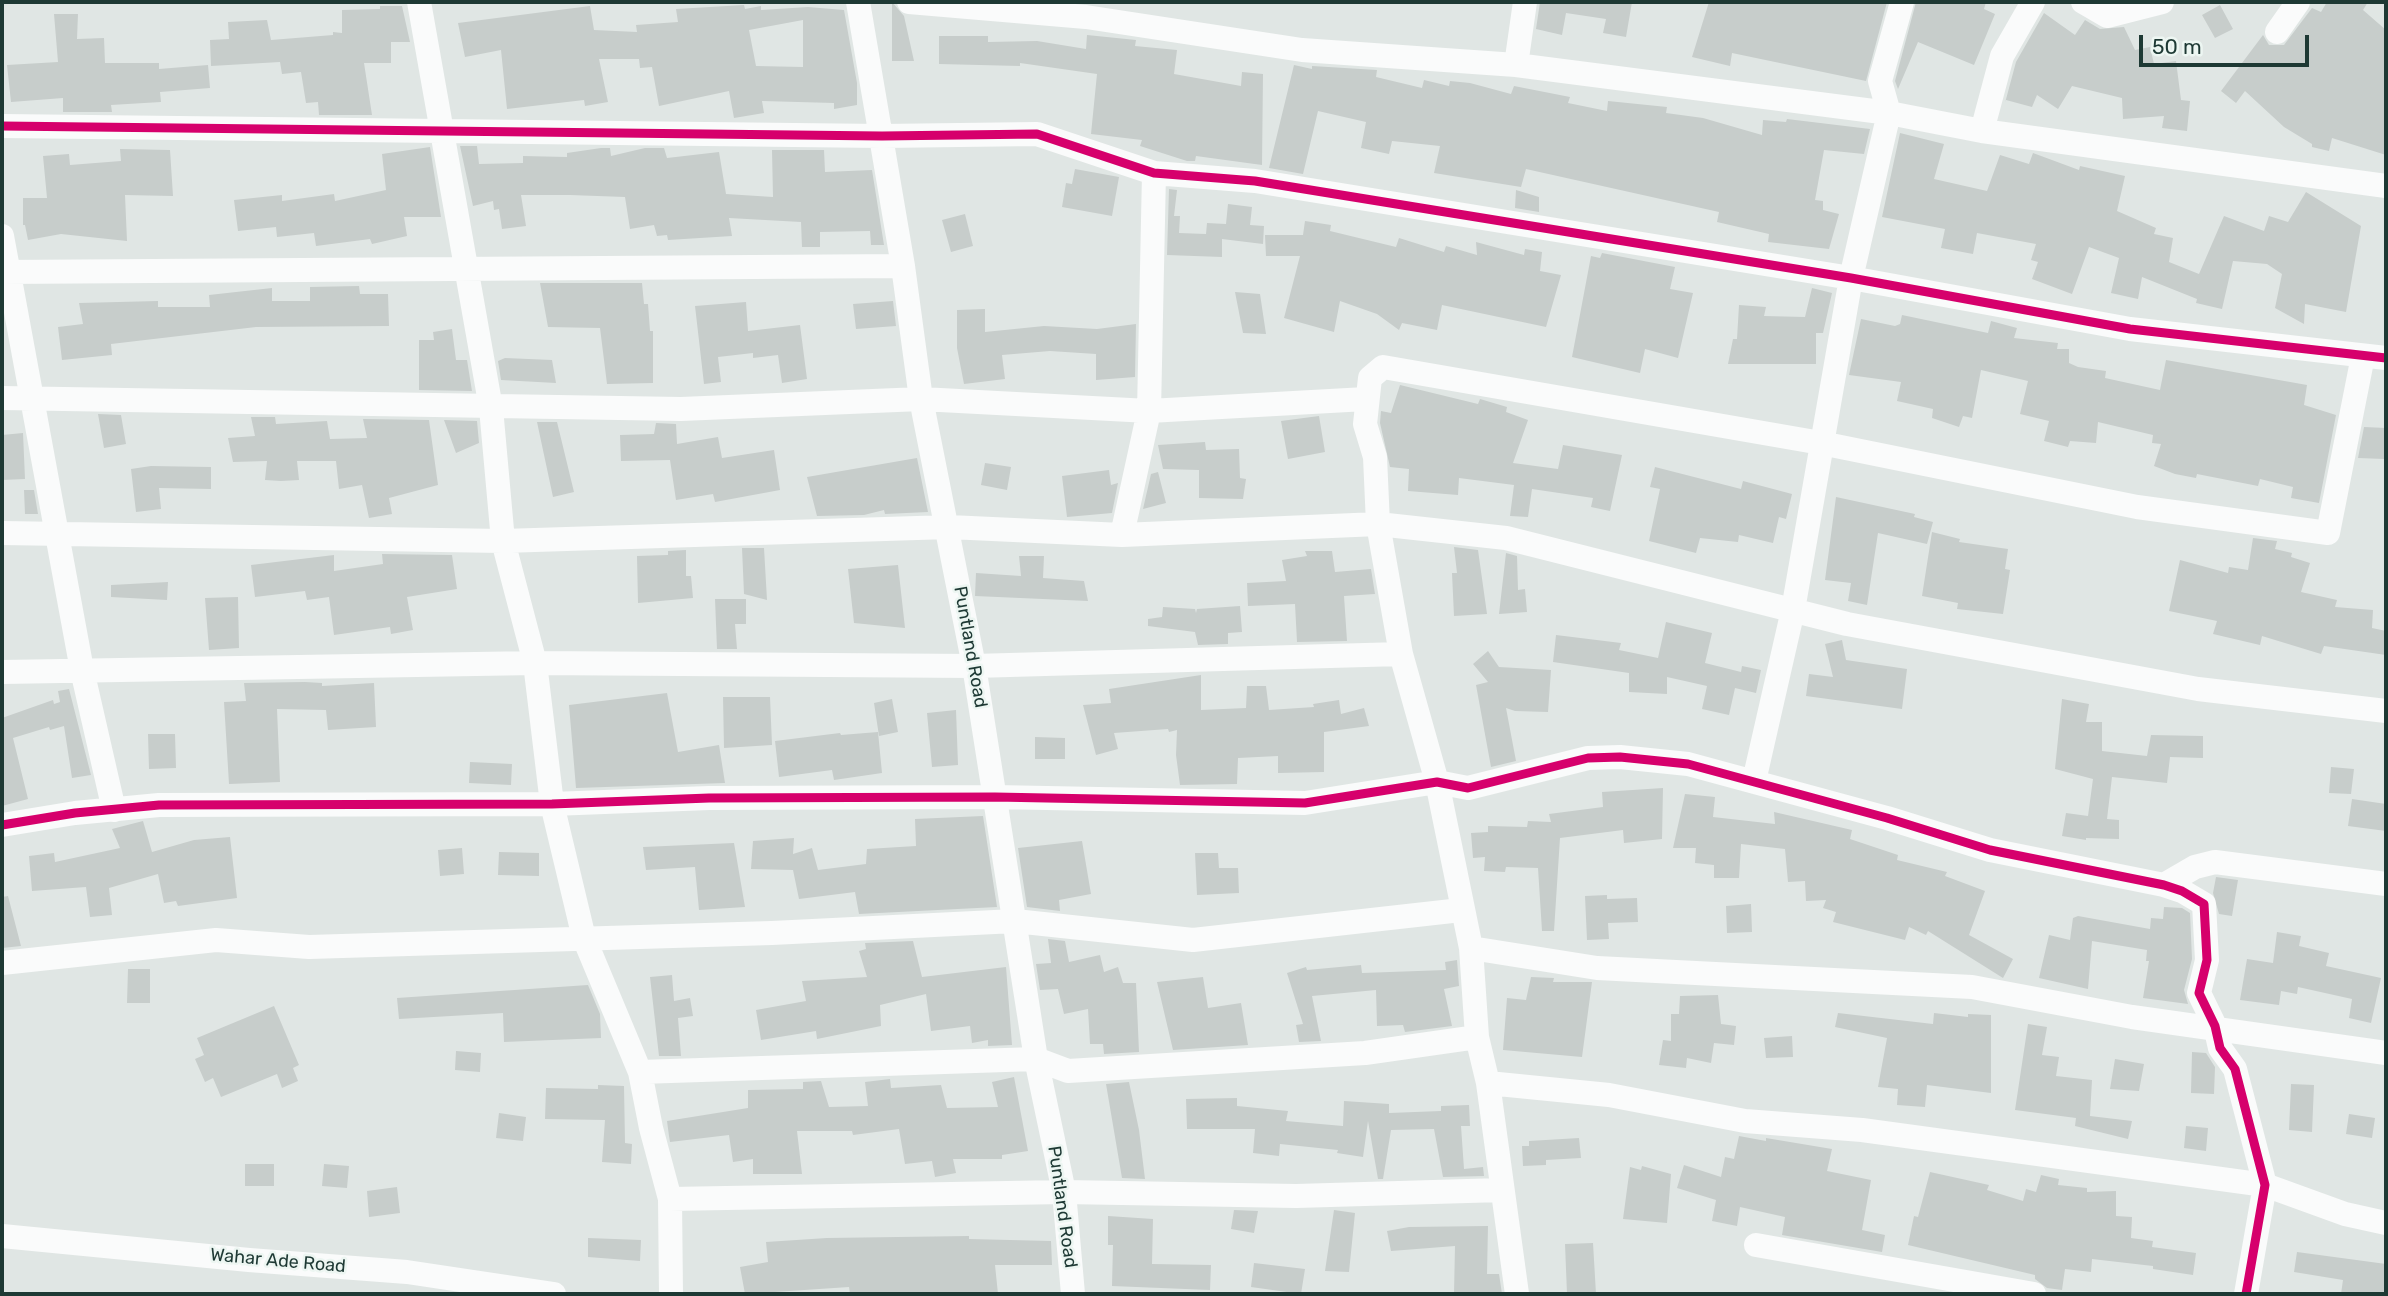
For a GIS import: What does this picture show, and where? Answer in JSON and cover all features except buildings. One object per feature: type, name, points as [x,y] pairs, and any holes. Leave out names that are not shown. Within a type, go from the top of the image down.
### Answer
[{"type":"street","points":[[419,2],[491,408],[503,541],[535,663],[552,804],[584,938],[640,1072],[651,1128],[670,1199],[671,1294]]},
{"type":"street","name":"Puntland Road","points":[[858,2],[903,266],[922,399],[974,666],[1036,1059],[1063,1192],[1073,1294]]},
{"type":"street","points":[[909,2],[1086,17],[1302,50],[1516,65],[1889,113],[1982,131],[2386,186]]},
{"type":"street","points":[[1516,65],[1525,2]]},
{"type":"street","points":[[1754,781],[1793,610],[1851,278],[1889,113],[1880,81],[1902,2]]},
{"type":"street","points":[[1982,131],[2002,56],[2034,2]]},
{"type":"street","points":[[2083,2],[2107,16],[2162,2]]},
{"type":"street","points":[[2277,32],[2298,2]]},
{"type":"street","points":[[2,127],[882,136],[1037,134],[1154,173],[1255,181],[1851,278],[2130,329],[2374,357],[2328,533],[2137,507],[1821,443],[1383,367],[1370,379],[1365,424],[1375,457],[1378,524],[1401,654],[1437,782],[1461,910],[1471,948],[1477,1037],[1488,1083],[1517,1294]]},
{"type":"street","points":[[1122,535],[1149,411],[1154,173]]},
{"type":"street","points":[[2,236],[5,272],[32,396],[82,670],[114,810]]},
{"type":"street","points":[[5,272],[903,266]]},
{"type":"street","points":[[2,398],[32,396],[491,408],[681,409],[922,399],[1149,411],[1366,399]]},
{"type":"street","points":[[2,533],[503,541],[949,527],[1122,535],[1378,524],[1506,538],[1847,624],[2198,689],[2386,711]]},
{"type":"street","points":[[2,672],[535,663],[974,666],[1401,654]]},
{"type":"street","points":[[2,825],[159,805],[552,804],[709,798],[995,797],[1305,803],[1437,782],[1468,788],[1588,758],[1620,757],[1688,764],[1990,850],[2164,885],[2182,891],[2204,904],[2207,960],[2199,993],[2216,1030],[2220,1048],[2235,1069],[2265,1185],[2246,1294]]},
{"type":"street","points":[[2164,885],[2195,867],[2215,862],[2386,884]]},
{"type":"street","points":[[2,963],[216,940],[309,947],[1015,921],[1193,940],[1461,910]]},
{"type":"street","points":[[1471,948],[1597,968],[1972,987],[2216,1030],[2386,1053]]},
{"type":"street","points":[[640,1072],[1036,1059],[1068,1071],[1365,1052],[1477,1037]]},
{"type":"street","points":[[1488,1083],[1609,1095],[1745,1121],[1862,1130],[2265,1185],[2345,1214],[2386,1223]]},
{"type":"street","points":[[670,1199],[1063,1192],[1296,1196],[1502,1190]]},
{"type":"street","name":"Wahar Ade Road","points":[[2,1236],[407,1272],[554,1294]]},
{"type":"street","points":[[1756,1245],[2034,1294]]},
{"type":"cycle path","points":[[2,126],[882,136],[1037,134],[1154,173],[1255,181],[1851,278],[2130,329],[2386,358]]},
{"type":"cycle path","points":[[2,825],[75,813],[159,805],[552,804],[709,798],[995,797],[1305,803],[1437,782],[1468,788],[1588,758],[1620,757],[1688,764],[1887,818],[1990,850],[2164,885],[2182,891],[2204,904],[2207,960],[2199,993],[2215,1026],[2220,1048],[2235,1069],[2265,1185],[2246,1294]]}]
